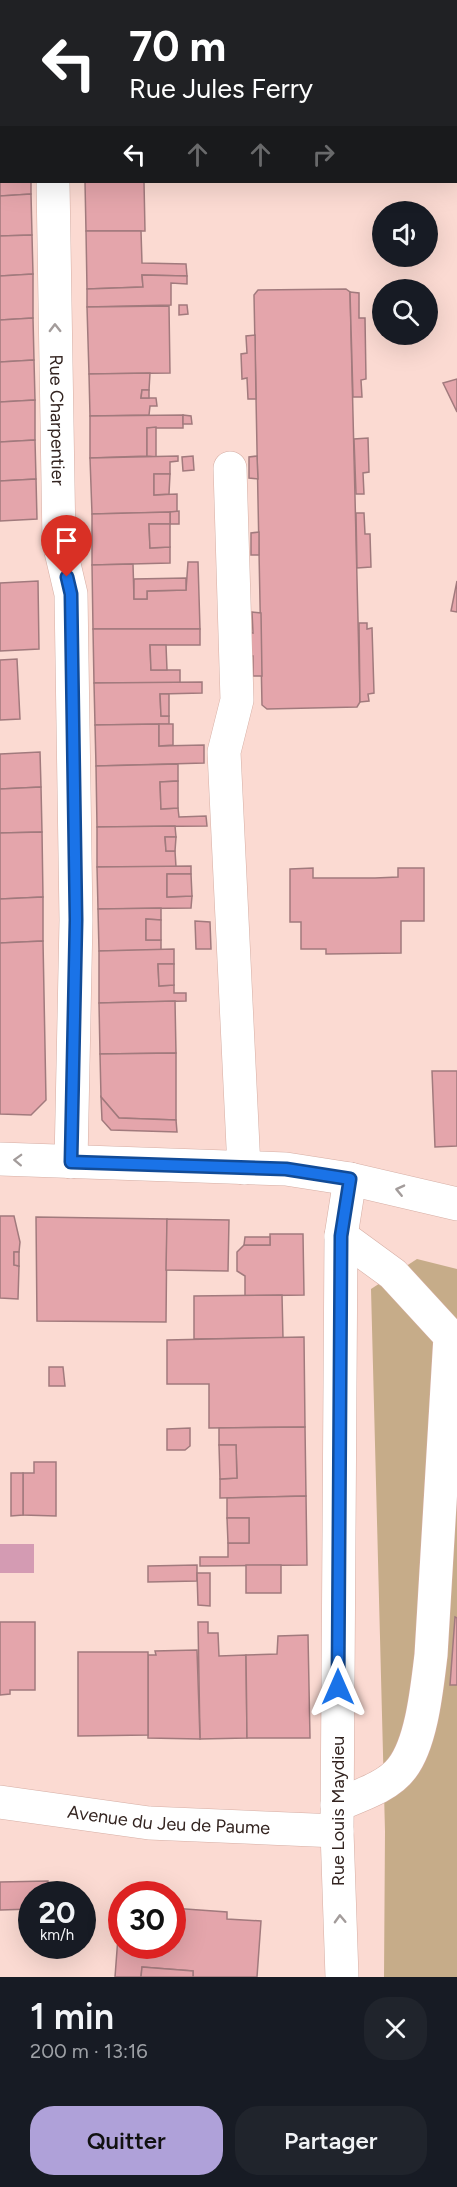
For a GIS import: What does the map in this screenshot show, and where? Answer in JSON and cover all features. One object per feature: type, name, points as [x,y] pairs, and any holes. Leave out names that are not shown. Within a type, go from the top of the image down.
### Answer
[{"type":"street","name":"Rue Charpentier","points":[[53,183],[59,543],[71,594],[76,920],[71,1162]]},
{"type":"street","points":[[230,468],[237,700],[224,752],[244,1168]]},
{"type":"street","points":[[0,1159],[286,1169],[350,1179],[457,1204]]},
{"type":"street","name":"Rue Louis Maydieu","points":[[342,1977],[337,1818],[341,1236],[350,1179]]},
{"type":"street","points":[[337,1818],[402,1768],[417,1734],[425,1702],[431,1654],[450,1336],[393,1274],[341,1236]]},
{"type":"street","name":"Avenue du Jeu de Paume","points":[[0,1802],[148,1823],[337,1818]]},
{"type":"shaded area","points":[[417,1259],[457,1269],[457,1977],[384,1977],[385,1831],[371,1289]]},
{"type":"shaded area","points":[[0,1544],[34,1544],[34,1573],[0,1573]]},
{"type":"building","points":[[0,183],[31,183],[31,194],[0,196]]},
{"type":"building","points":[[85,183],[144,183],[145,231],[86,231]]},
{"type":"building","points":[[31,194],[32,235],[0,236],[0,196]]},
{"type":"building","points":[[86,231],[141,231],[142,263],[186,264],[187,276],[142,275],[143,287],[87,289]]},
{"type":"building","points":[[32,235],[33,274],[0,276],[0,236]]},
{"type":"building","points":[[33,274],[33,318],[0,320],[0,276]]},
{"type":"building","points":[[142,275],[187,276],[187,284],[171,283],[171,305],[87,307],[87,289],[143,287]]},
{"type":"building","points":[[346,289],[350,292],[360,702],[357,707],[267,709],[262,705],[254,295],[258,290]]},
{"type":"building","points":[[350,292],[359,293],[359,318],[365,318],[366,379],[361,380],[362,397],[353,397]]},
{"type":"building","points":[[179,305],[187,305],[188,314],[179,315]]},
{"type":"building","points":[[169,306],[170,373],[89,374],[87,307]]},
{"type":"building","points":[[33,318],[34,360],[0,362],[0,320]]},
{"type":"building","points":[[255,335],[256,399],[248,399],[247,378],[242,379],[241,354],[247,353],[246,336]]},
{"type":"building","points":[[34,360],[35,400],[0,402],[0,362]]},
{"type":"building","points":[[150,373],[149,390],[142,390],[141,398],[156,398],[157,406],[150,406],[149,415],[90,416],[89,374]]},
{"type":"building","points":[[457,379],[457,412],[443,383]]},
{"type":"building","points":[[142,390],[149,390],[149,398],[141,398]]},
{"type":"building","points":[[35,400],[35,440],[0,442],[0,402]]},
{"type":"building","points":[[183,415],[183,428],[147,428],[147,456],[90,458],[90,416]]},
{"type":"building","points":[[183,415],[191,416],[192,424],[183,424]]},
{"type":"building","points":[[156,427],[156,457],[147,456],[147,428]]},
{"type":"building","points":[[368,438],[369,472],[363,473],[364,494],[356,494],[354,439]]},
{"type":"building","points":[[35,440],[36,479],[0,481],[0,442]]},
{"type":"building","points":[[178,456],[178,461],[170,462],[170,474],[154,474],[154,495],[177,494],[177,512],[92,514],[90,458]]},
{"type":"building","points":[[193,456],[194,470],[183,471],[182,457]]},
{"type":"building","points":[[257,456],[258,479],[249,478],[249,457]]},
{"type":"building","points":[[154,474],[170,474],[169,494],[154,495]]},
{"type":"building","points":[[36,479],[37,519],[0,521],[0,481]]},
{"type":"building","points":[[179,511],[179,524],[170,524],[170,512]]},
{"type":"building","points":[[170,512],[170,524],[149,524],[150,548],[170,547],[170,563],[92,565],[92,514]]},
{"type":"building","points":[[356,513],[364,513],[365,534],[370,534],[371,567],[357,568]]},
{"type":"building","points":[[149,524],[170,524],[170,547],[150,548]]},
{"type":"building","points":[[259,532],[259,555],[251,555],[251,533]]},
{"type":"building","points":[[188,562],[198,562],[200,629],[93,629],[92,565],[133,564],[134,599],[147,599],[147,591],[186,590]]},
{"type":"building","points":[[186,578],[186,590],[147,591],[147,599],[134,599],[134,579]]},
{"type":"building","points":[[38,581],[39,649],[0,651],[0,583]]},
{"type":"building","points":[[457,581],[457,612],[451,611]]},
{"type":"building","points":[[252,612],[261,613],[262,676],[253,676],[253,656],[248,656],[247,632],[253,633]]},
{"type":"building","points":[[359,623],[367,623],[367,629],[372,628],[374,693],[368,694],[369,701],[360,702]]},
{"type":"building","points":[[93,629],[200,629],[200,645],[150,645],[151,670],[180,670],[180,683],[94,683]]},
{"type":"building","points":[[150,645],[166,645],[167,670],[151,670]]},
{"type":"building","points":[[17,659],[20,719],[0,720],[0,660]]},
{"type":"building","points":[[202,682],[202,693],[160,694],[161,716],[169,716],[169,724],[95,725],[94,683]]},
{"type":"building","points":[[160,694],[169,694],[169,716],[161,716]]},
{"type":"building","points":[[159,724],[159,746],[204,745],[204,763],[96,766],[95,725]]},
{"type":"building","points":[[159,724],[173,724],[173,745],[159,746]]},
{"type":"building","points":[[40,752],[41,787],[0,789],[0,754]]},
{"type":"building","points":[[178,764],[178,781],[160,782],[161,809],[178,808],[179,817],[206,816],[207,826],[97,827],[96,766]]},
{"type":"building","points":[[178,781],[178,808],[161,809],[160,782]]},
{"type":"building","points":[[41,787],[42,832],[0,833],[0,789]]},
{"type":"building","points":[[175,826],[176,837],[165,837],[166,851],[175,851],[176,867],[97,867],[97,827]]},
{"type":"building","points":[[42,832],[43,897],[0,899],[0,833]]},
{"type":"building","points":[[165,837],[176,837],[175,851],[166,851]]},
{"type":"building","points":[[191,866],[191,874],[167,874],[167,897],[192,896],[191,908],[98,909],[97,867]]},
{"type":"building","points":[[313,868],[313,878],[375,878],[398,877],[398,868],[424,868],[424,921],[401,921],[401,953],[326,954],[326,949],[301,949],[301,922],[290,922],[290,869]]},
{"type":"building","points":[[167,874],[191,874],[192,896],[167,897]]},
{"type":"building","points":[[43,897],[43,941],[0,943],[0,899]]},
{"type":"building","points":[[161,908],[161,920],[146,919],[146,940],[161,940],[161,950],[99,951],[98,909]]},
{"type":"building","points":[[146,919],[161,920],[161,940],[146,940]]},
{"type":"building","points":[[195,921],[210,922],[211,949],[196,949]]},
{"type":"building","points":[[43,941],[46,1100],[31,1115],[0,1114],[0,943]]},
{"type":"building","points":[[174,949],[174,964],[158,964],[159,986],[174,985],[174,993],[186,993],[186,1001],[99,1003],[99,951]]},
{"type":"building","points":[[158,964],[174,964],[174,985],[159,986]]},
{"type":"building","points":[[175,1001],[176,1053],[100,1054],[99,1003]]},
{"type":"building","points":[[176,1053],[176,1120],[119,1118],[101,1097],[100,1054]]},
{"type":"building","points":[[432,1071],[457,1071],[457,1146],[435,1147]]},
{"type":"building","points":[[101,1097],[119,1118],[176,1120],[177,1132],[111,1130],[102,1120]]},
{"type":"building","points":[[0,1216],[14,1216],[20,1242],[19,1252],[14,1252],[14,1265],[19,1266],[18,1299],[0,1298]]},
{"type":"building","points":[[36,1217],[167,1219],[166,1322],[37,1321]]},
{"type":"building","points":[[167,1219],[229,1220],[228,1271],[166,1270]]},
{"type":"building","points":[[270,1234],[303,1234],[304,1295],[245,1296],[245,1276],[237,1271],[237,1252],[244,1245],[270,1245]]},
{"type":"building","points":[[245,1237],[270,1237],[270,1245],[244,1245]]},
{"type":"building","points":[[14,1252],[19,1252],[19,1266],[14,1265]]},
{"type":"building","points":[[282,1295],[283,1338],[194,1339],[194,1296]]},
{"type":"building","points":[[304,1337],[305,1427],[209,1428],[209,1384],[167,1384],[167,1340]]},
{"type":"building","points":[[49,1367],[63,1367],[65,1386],[49,1386]]},
{"type":"building","points":[[305,1427],[306,1496],[220,1498],[220,1479],[237,1478],[236,1445],[219,1445],[219,1428]]},
{"type":"building","points":[[190,1428],[190,1446],[185,1450],[167,1450],[167,1429]]},
{"type":"building","points":[[219,1445],[236,1445],[237,1478],[220,1479]]},
{"type":"building","points":[[34,1462],[56,1462],[56,1516],[23,1515],[23,1473],[34,1473]]},
{"type":"building","points":[[11,1473],[23,1473],[23,1515],[11,1516]]},
{"type":"building","points":[[306,1496],[307,1565],[200,1566],[200,1557],[228,1557],[228,1543],[249,1543],[249,1518],[227,1518],[227,1498]]},
{"type":"building","points":[[227,1518],[249,1518],[249,1543],[228,1543]]},
{"type":"building","points":[[197,1565],[197,1581],[148,1582],[148,1566]]},
{"type":"building","points":[[246,1565],[281,1565],[281,1593],[246,1593]]},
{"type":"building","points":[[197,1573],[210,1573],[210,1606],[198,1605]]},
{"type":"building","points":[[455,1617],[457,1618],[457,1685],[450,1685]]},
{"type":"building","points":[[0,1622],[35,1622],[35,1690],[10,1690],[10,1694],[0,1695]]},
{"type":"building","points":[[198,1622],[208,1622],[208,1633],[218,1633],[219,1656],[246,1655],[247,1738],[200,1739]]},
{"type":"building","points":[[308,1635],[310,1738],[247,1738],[246,1655],[277,1654],[278,1636]]},
{"type":"building","points":[[197,1650],[200,1739],[148,1738],[148,1655],[156,1655],[155,1651]]},
{"type":"building","points":[[78,1652],[148,1652],[148,1735],[78,1736]]},
{"type":"building","points":[[0,1882],[18,1882],[18,1909],[0,1910]]},
{"type":"building","points":[[186,1909],[227,1912],[227,1919],[261,1921],[257,1977],[193,1977],[193,1971],[142,1967],[141,1977],[115,1977],[116,1959],[186,1959]]},
{"type":"building","points":[[142,1967],[193,1971],[193,1977],[141,1977]]},
{"type":"route","points":[[67,577],[71,594],[76,920],[71,1162],[286,1169],[350,1179],[341,1236],[338,1687]]}]
